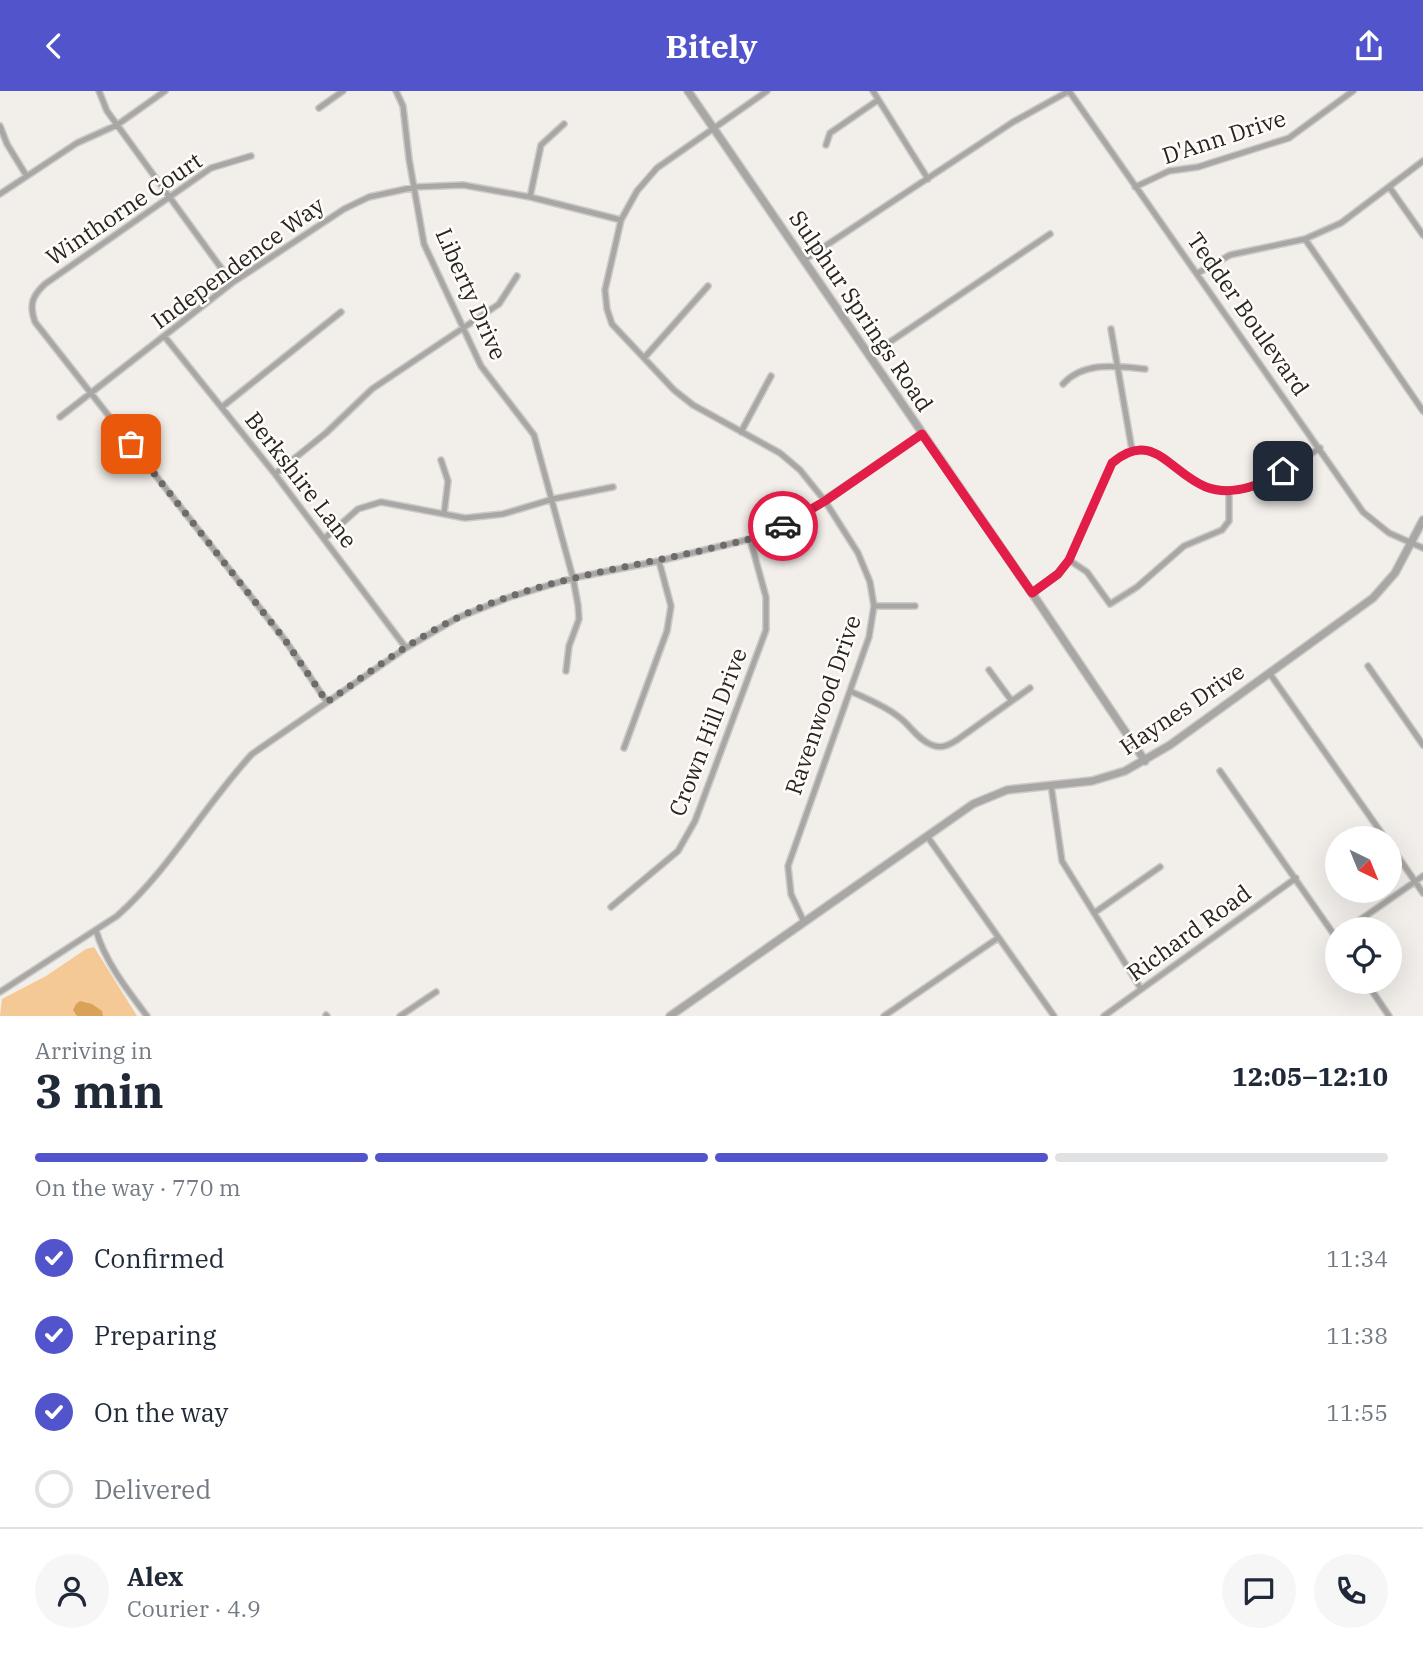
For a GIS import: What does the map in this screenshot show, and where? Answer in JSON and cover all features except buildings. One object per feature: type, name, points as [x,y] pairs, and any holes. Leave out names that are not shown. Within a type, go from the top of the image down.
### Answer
[{"type":"street","points":[[99,91],[107,111],[232,283]]},
{"type":"street","points":[[0,194],[77,143],[117,125],[164,91]]},
{"type":"street","points":[[319,108],[343,91]]},
{"type":"street","name":"Liberty Drive","points":[[396,91],[402,106],[424,244],[481,366],[534,435],[553,499],[573,578],[579,619],[569,646],[566,671]]},
{"type":"street","name":"Sulphur Springs Road","points":[[688,91],[1144,761]]},
{"type":"street","name":"Ravenwood Drive","points":[[767,91],[657,168],[637,191],[621,220],[605,290],[612,324],[674,390],[693,405],[789,460],[825,501],[858,553],[870,582],[874,606],[869,637],[788,866],[791,894],[804,922]]},
{"type":"street","points":[[873,91],[928,179]]},
{"type":"street","points":[[804,260],[1013,122],[1069,91]]},
{"type":"street","name":"Tedder Boulevard","points":[[1069,91],[1363,512],[1389,533],[1423,548]]},
{"type":"street","name":"D'Ann Drive","points":[[1135,187],[1170,171],[1198,167],[1289,138],[1353,91]]},
{"type":"street","points":[[826,145],[830,133],[878,100]]},
{"type":"street","points":[[530,197],[541,145],[564,124]]},
{"type":"street","points":[[0,126],[7,144],[26,175]]},
{"type":"street","name":"Winthorne Court","points":[[92,394],[35,322],[30,308],[36,293],[211,168],[251,156]]},
{"type":"street","points":[[1198,273],[1230,255],[1305,239],[1341,223],[1423,162]]},
{"type":"street","name":"Independence Way","points":[[60,417],[232,283],[344,209],[369,197],[415,187],[463,185],[530,197],[621,220]]},
{"type":"street","points":[[1390,188],[1423,235]]},
{"type":"street","points":[[869,356],[1050,234]]},
{"type":"street","points":[[1305,239],[1423,411]]},
{"type":"street","points":[[275,474],[326,433],[372,389],[499,304],[517,276]]},
{"type":"street","points":[[644,358],[708,286]]},
{"type":"street","points":[[222,407],[341,312]]},
{"type":"street","points":[[1111,330],[1132,450]]},
{"type":"street","name":"Berkshire Lane","points":[[165,337],[325,538],[406,648]]},
{"type":"street","points":[[1063,384],[1080,370],[1118,366],[1145,369]]},
{"type":"street","points":[[741,432],[771,376]]},
{"type":"street","points":[[92,394],[285,640],[327,702]]},
{"type":"street","points":[[0,992],[117,916],[146,889],[235,772],[252,754],[406,648],[457,618],[510,597],[573,578],[750,539],[790,523],[922,434]]},
{"type":"street","points":[[1032,593],[1058,574],[1069,560],[1112,463],[1124,453],[1132,450],[1154,452],[1206,487],[1235,491],[1265,482],[1320,448]]},
{"type":"street","points":[[441,460],[448,481],[444,513]]},
{"type":"street","points":[[325,538],[358,509],[381,502],[466,518],[503,514],[553,499],[613,487]]},
{"type":"street","points":[[1069,560],[1087,572],[1110,604],[1137,587],[1184,546],[1222,530],[1229,521],[1229,490]]},
{"type":"street","name":"Haynes Drive","points":[[670,1016],[973,804],[1007,790],[1092,781],[1125,771],[1144,761],[1270,674],[1373,598],[1395,573],[1423,520]]},
{"type":"street","name":"Crown Hill Drive","points":[[611,908],[678,851],[695,821],[765,630],[766,597],[750,539]]},
{"type":"street","points":[[624,748],[667,631],[671,606],[659,561]]},
{"type":"street","points":[[874,606],[915,606]]},
{"type":"street","points":[[1368,666],[1423,745]]},
{"type":"street","points":[[989,670],[1012,700]]},
{"type":"street","points":[[1270,674],[1377,826]]},
{"type":"street","points":[[850,691],[881,705],[900,717],[929,745],[939,747],[957,740],[1030,688]]},
{"type":"street","points":[[1220,771],[1325,920]]},
{"type":"street","points":[[1051,785],[1062,861],[1141,989]]},
{"type":"street","points":[[927,836],[1054,1016]]},
{"type":"street","points":[[1402,863],[1423,893]]},
{"type":"street","points":[[1094,913],[1160,867]]},
{"type":"street","points":[[1364,917],[1423,877]]},
{"type":"street","name":"Richard Road","points":[[1104,1016],[1296,878]]},
{"type":"street","points":[[96,930],[100,943],[147,1016]]},
{"type":"street","points":[[884,1016],[998,938]]},
{"type":"street","points":[[400,1016],[436,992]]},
{"type":"street","points":[[1374,994],[1390,1016]]},
{"type":"shaded area","points":[[94,947],[137,1016],[0,1016],[2,999],[46,976],[86,949]]},
{"type":"shaded area","points":[[80,1001],[92,1004],[102,1011],[103,1016],[77,1016],[73,1010]]},
{"type":"way so far","points":[[131,444],[285,640],[327,702],[406,648],[457,618],[510,597],[573,578],[750,539],[783,526]]},
{"type":"route","points":[[783,526],[825,501],[922,434],[1032,593],[1058,574],[1069,560],[1112,463],[1124,453],[1136,449],[1154,452],[1206,487],[1235,491],[1265,482],[1283,471]]}]
